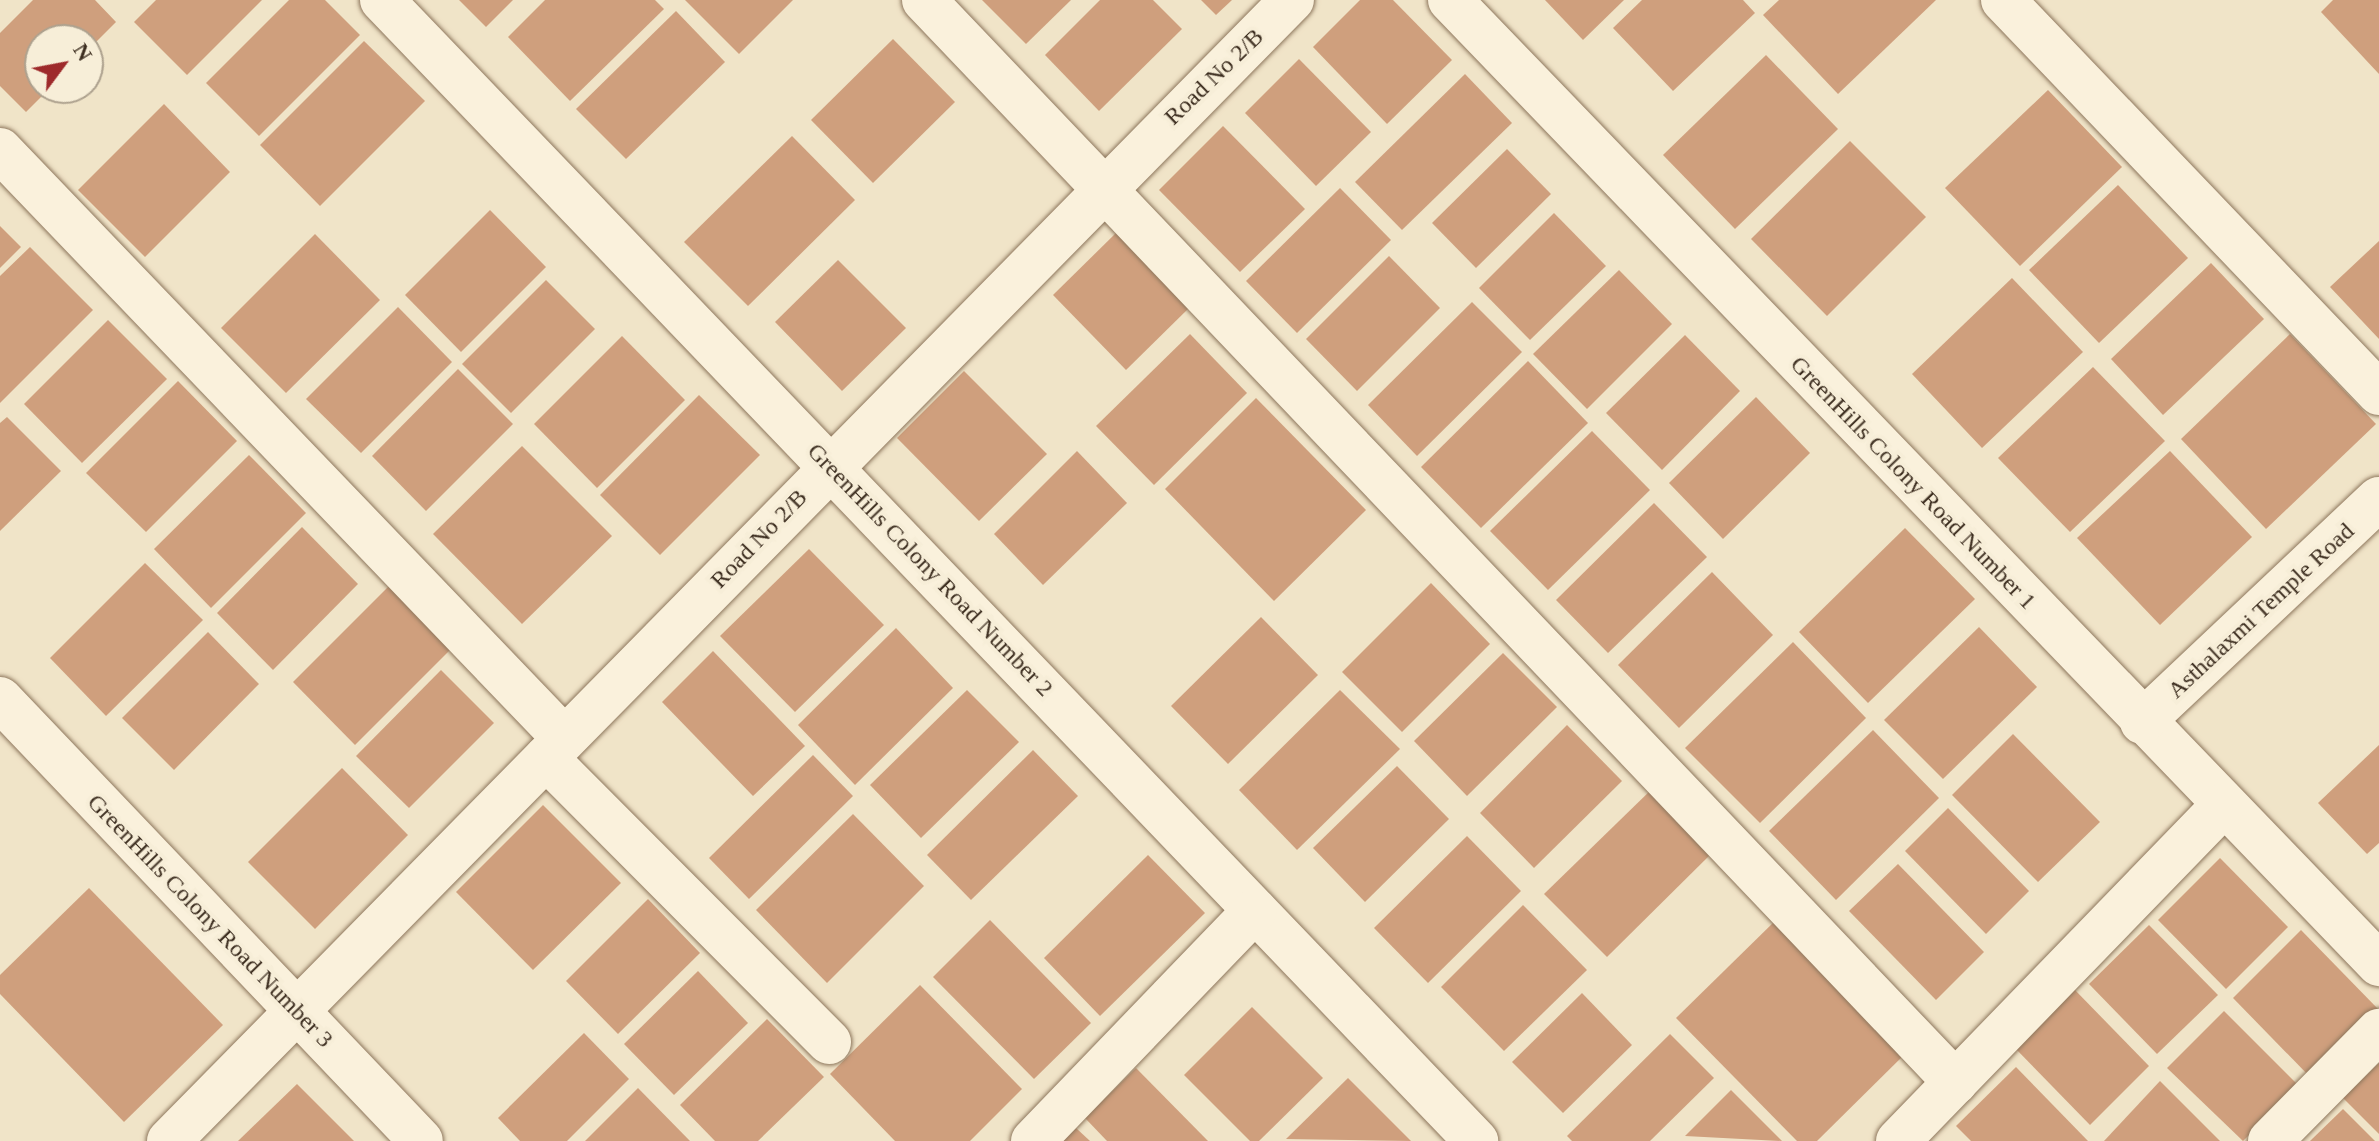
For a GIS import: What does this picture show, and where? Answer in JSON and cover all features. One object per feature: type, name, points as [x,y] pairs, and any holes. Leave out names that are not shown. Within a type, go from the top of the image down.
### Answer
[{"type":"street","name":"GreenHills Colony Road Number 2","points":[[382,0],[1476,1141]]},
{"type":"street","points":[[924,0],[1106,183],[1955,1082]]},
{"type":"street","name":"Road No 2/B","points":[[169,1141],[1106,183],[1292,0]]},
{"type":"street","name":"GreenHills Colony Road Number 1","points":[[1450,0],[2142,722],[2379,964]]},
{"type":"street","points":[[2003,0],[2379,393]]},
{"type":"street","points":[[0,150],[829,1042]]},
{"type":"street","name":"Asthalaxmi Temple Road","points":[[2142,722],[2379,499]]},
{"type":"street","name":"GreenHills Colony Road Number 3","points":[[0,699],[421,1141]]},
{"type":"street","points":[[1898,1141],[2224,805]]},
{"type":"street","points":[[1033,1141],[1255,910]]},
{"type":"street","points":[[2270,1141],[2379,1031]]},
{"type":"building","points":[[33,0],[95,0],[116,22],[104,34],[104,24],[24,24],[24,104],[34,104],[26,112],[0,86],[0,33]]},
{"type":"building","points":[[156,0],[262,0],[187,75],[134,22]]},
{"type":"building","points":[[289,0],[325,0],[360,35],[259,136],[206,83]]},
{"type":"building","points":[[459,0],[513,0],[486,27]]},
{"type":"building","points":[[545,0],[655,0],[664,9],[570,101],[508,37]]},
{"type":"building","points":[[685,0],[793,0],[739,54]]},
{"type":"building","points":[[982,0],[1071,0],[1026,44]]},
{"type":"building","points":[[1100,0],[1153,0],[1182,29],[1099,111],[1045,55]]},
{"type":"building","points":[[1201,0],[1232,0],[1216,15]]},
{"type":"building","points":[[1360,0],[1393,0],[1452,60],[1387,124],[1313,47]]},
{"type":"building","points":[[1545,0],[1624,0],[1583,40]]},
{"type":"building","points":[[1642,0],[1743,0],[1755,13],[1673,91],[1613,28]]},
{"type":"building","points":[[1779,0],[1936,0],[1838,94],[1763,15]]},
{"type":"building","points":[[2333,0],[2379,0],[2379,74],[2321,12]]},
{"type":"building","points":[[676,11],[725,62],[626,159],[576,109]]},
{"type":"building","points":[[893,39],[955,102],[873,183],[811,120]]},
{"type":"building","points":[[364,41],[425,101],[320,206],[260,145]]},
{"type":"building","points":[[1766,55],[1838,129],[1735,229],[1663,155]]},
{"type":"building","points":[[1299,59],[1371,132],[1316,186],[1245,113]]},
{"type":"building","points":[[1465,74],[1512,123],[1402,230],[1355,182]]},
{"type":"building","points":[[2048,90],[2122,167],[2020,266],[1945,188]]},
{"type":"building","points":[[164,104],[230,172],[145,257],[78,190]]},
{"type":"building","points":[[1223,126],[1305,209],[1240,272],[1159,190]]},
{"type":"building","points":[[792,136],[855,200],[748,306],[684,242]]},
{"type":"building","points":[[1850,141],[1926,217],[1827,316],[1751,239]]},
{"type":"building","points":[[1507,149],[1551,194],[1476,268],[1432,223]]},
{"type":"building","points":[[2118,185],[2188,258],[2099,343],[2029,270]]},
{"type":"building","points":[[1340,188],[1391,240],[1297,333],[1246,281]]},
{"type":"building","points":[[490,210],[546,267],[461,352],[405,295]]},
{"type":"building","points":[[1554,213],[1606,266],[1530,340],[1479,288]]},
{"type":"building","points":[[0,226],[21,247],[0,268]]},
{"type":"building","points":[[1117,232],[1191,306],[1126,370],[1053,295]]},
{"type":"building","points":[[315,234],[380,300],[286,393],[221,328]]},
{"type":"building","points":[[2379,241],[2379,339],[2330,287]]},
{"type":"building","points":[[30,247],[93,310],[0,403],[0,276]]},
{"type":"building","points":[[1389,256],[1440,308],[1357,391],[1306,339]]},
{"type":"building","points":[[838,260],[906,328],[842,391],[775,322]]},
{"type":"building","points":[[2211,263],[2264,319],[2163,415],[2111,359]]},
{"type":"building","points":[[1619,270],[1672,324],[1587,409],[1533,354]]},
{"type":"building","points":[[2012,278],[2083,352],[1982,448],[1912,374]]},
{"type":"building","points":[[546,280],[595,329],[511,413],[462,364]]},
{"type":"building","points":[[1472,302],[1522,352],[1417,456],[1368,405]]},
{"type":"building","points":[[398,307],[452,362],[361,453],[306,399]]},
{"type":"building","points":[[108,320],[167,379],[82,463],[24,404]]},
{"type":"building","points":[[1190,334],[1247,393],[1154,485],[1096,426]]},
{"type":"building","points":[[2290,334],[2376,424],[2266,529],[2181,439]]},
{"type":"building","points":[[1685,335],[1740,391],[1662,470],[1606,413]]},
{"type":"building","points":[[622,336],[685,400],[597,488],[534,424]]},
{"type":"building","points":[[1528,361],[1588,423],[1481,528],[1421,467]]},
{"type":"building","points":[[2093,367],[2165,441],[2070,532],[1998,458]]},
{"type":"building","points":[[458,369],[513,424],[426,511],[372,456]]},
{"type":"building","points":[[964,371],[1047,454],[979,521],[897,438]]},
{"type":"building","points":[[178,381],[237,441],[146,532],[86,473]]},
{"type":"building","points":[[699,395],[760,455],[660,555],[600,495]]},
{"type":"building","points":[[1756,397],[1810,453],[1723,539],[1669,483]]},
{"type":"building","points":[[1256,398],[1366,510],[1274,601],[1165,489]]},
{"type":"building","points":[[7,417],[61,471],[0,531],[0,423]]},
{"type":"building","points":[[1592,431],[1650,490],[1548,590],[1490,531]]},
{"type":"building","points":[[522,446],[612,536],[522,624],[433,534]]},
{"type":"building","points":[[1077,451],[1127,503],[1043,585],[994,534]]},
{"type":"building","points":[[2170,451],[2252,537],[2160,625],[2077,538]]},
{"type":"building","points":[[249,455],[306,513],[211,608],[154,549]]},
{"type":"building","points":[[1654,503],[1707,557],[1608,653],[1556,600]]},
{"type":"building","points":[[302,527],[358,584],[273,670],[217,613]]},
{"type":"building","points":[[1905,528],[1975,599],[1868,703],[1799,632]]},
{"type":"building","points":[[809,549],[884,625],[795,712],[720,636]]},
{"type":"building","points":[[145,563],[203,620],[106,716],[50,658]]},
{"type":"building","points":[[1712,572],[1773,635],[1679,728],[1618,665]]},
{"type":"building","points":[[1431,583],[1490,644],[1402,732],[1342,672]]},
{"type":"building","points":[[389,586],[451,649],[355,745],[293,682]]},
{"type":"building","points":[[1261,617],[1318,675],[1228,764],[1171,706]]},
{"type":"building","points":[[1979,627],[2037,687],[1943,779],[1884,720]]},
{"type":"building","points":[[896,628],[953,688],[855,785],[798,725]]},
{"type":"building","points":[[208,632],[259,684],[174,770],[122,718]]},
{"type":"building","points":[[1793,642],[1866,718],[1760,823],[1685,748]]},
{"type":"building","points":[[713,651],[805,746],[753,796],[662,702]]},
{"type":"building","points":[[1503,653],[1557,707],[1467,796],[1414,741]]},
{"type":"building","points":[[441,670],[494,723],[409,808],[356,756]]},
{"type":"building","points":[[967,690],[1019,742],[921,838],[870,785]]},
{"type":"building","points":[[1340,690],[1400,749],[1297,850],[1239,790]]},
{"type":"building","points":[[1567,725],[1622,781],[1534,868],[1480,813]]},
{"type":"building","points":[[1873,730],[1939,798],[1836,900],[1769,831]]},
{"type":"building","points":[[2013,734],[2100,822],[2038,882],[1952,795]]},
{"type":"building","points":[[2379,745],[2379,843],[2367,854],[2318,803]]},
{"type":"building","points":[[1033,750],[1078,796],[971,900],[927,855]]},
{"type":"building","points":[[813,755],[853,796],[749,899],[709,858]]},
{"type":"building","points":[[1397,766],[1449,819],[1365,902],[1313,848]]},
{"type":"building","points":[[342,768],[408,835],[315,929],[248,862]]},
{"type":"building","points":[[1654,787],[1715,850],[1607,957],[1544,894]]},
{"type":"building","points":[[543,805],[621,883],[533,970],[456,892]]},
{"type":"building","points":[[1948,808],[2029,891],[1986,934],[1905,851]]},
{"type":"building","points":[[853,814],[924,886],[827,983],[756,910]]},
{"type":"building","points":[[1467,836],[1521,891],[1428,983],[1374,928]]},
{"type":"building","points":[[1148,855],[1205,913],[1100,1016],[1044,958]]},
{"type":"building","points":[[2220,858],[2288,927],[2226,989],[2158,920]]},
{"type":"building","points":[[1898,864],[1984,952],[1936,1000],[1849,911]]},
{"type":"building","points":[[89,888],[223,1025],[124,1122],[0,994],[0,975]]},
{"type":"building","points":[[648,899],[700,953],[618,1034],[566,981]]},
{"type":"building","points":[[1523,905],[1587,970],[1504,1051],[1441,987]]},
{"type":"building","points":[[1777,919],[1907,1052],[1817,1141],[1797,1141],[1676,1018]]},
{"type":"building","points":[[990,920],[1091,1023],[1034,1079],[933,977]]},
{"type":"building","points":[[2149,925],[2218,995],[2157,1054],[2089,984]]},
{"type":"building","points":[[2301,930],[2379,1010],[2312,1079],[2233,998]]},
{"type":"building","points":[[698,971],[748,1023],[674,1095],[624,1044]]},
{"type":"building","points":[[920,985],[1022,1089],[970,1141],[895,1141],[830,1074]]},
{"type":"building","points":[[2074,989],[2149,1066],[2090,1125],[2014,1047]]},
{"type":"building","points":[[1582,993],[1632,1045],[1563,1113],[1512,1062]]},
{"type":"building","points":[[1252,1007],[1323,1078],[1259,1141],[1250,1141],[1184,1075]]},
{"type":"building","points":[[2224,1011],[2299,1086],[2243,1141],[2167,1068]]},
{"type":"building","points":[[767,1019],[824,1077],[758,1141],[715,1141],[680,1105]]},
{"type":"building","points":[[584,1033],[629,1079],[567,1141],[520,1141],[498,1118]]},
{"type":"building","points":[[1670,1034],[1714,1078],[1650,1141],[1572,1141],[1567,1136]]},
{"type":"building","points":[[2379,1063],[2379,1134],[2343,1098]]},
{"type":"building","points":[[2016,1067],[2088,1141],[1971,1141],[1956,1126]]},
{"type":"building","points":[[1136,1068],[1208,1141],[1107,1141],[1085,1118]]},
{"type":"building","points":[[1348,1078],[1411,1141],[1286,1139]]},
{"type":"building","points":[[2160,1081],[2220,1141],[2104,1141]]},
{"type":"building","points":[[297,1084],[354,1141],[238,1141]]},
{"type":"building","points":[[638,1088],[690,1141],[585,1141]]},
{"type":"building","points":[[1731,1090],[1782,1141],[1685,1136]]},
{"type":"building","points":[[2343,1109],[2375,1141],[2310,1141]]},
{"type":"building","points":[[1076,1128],[1090,1141],[1063,1141]]}]
